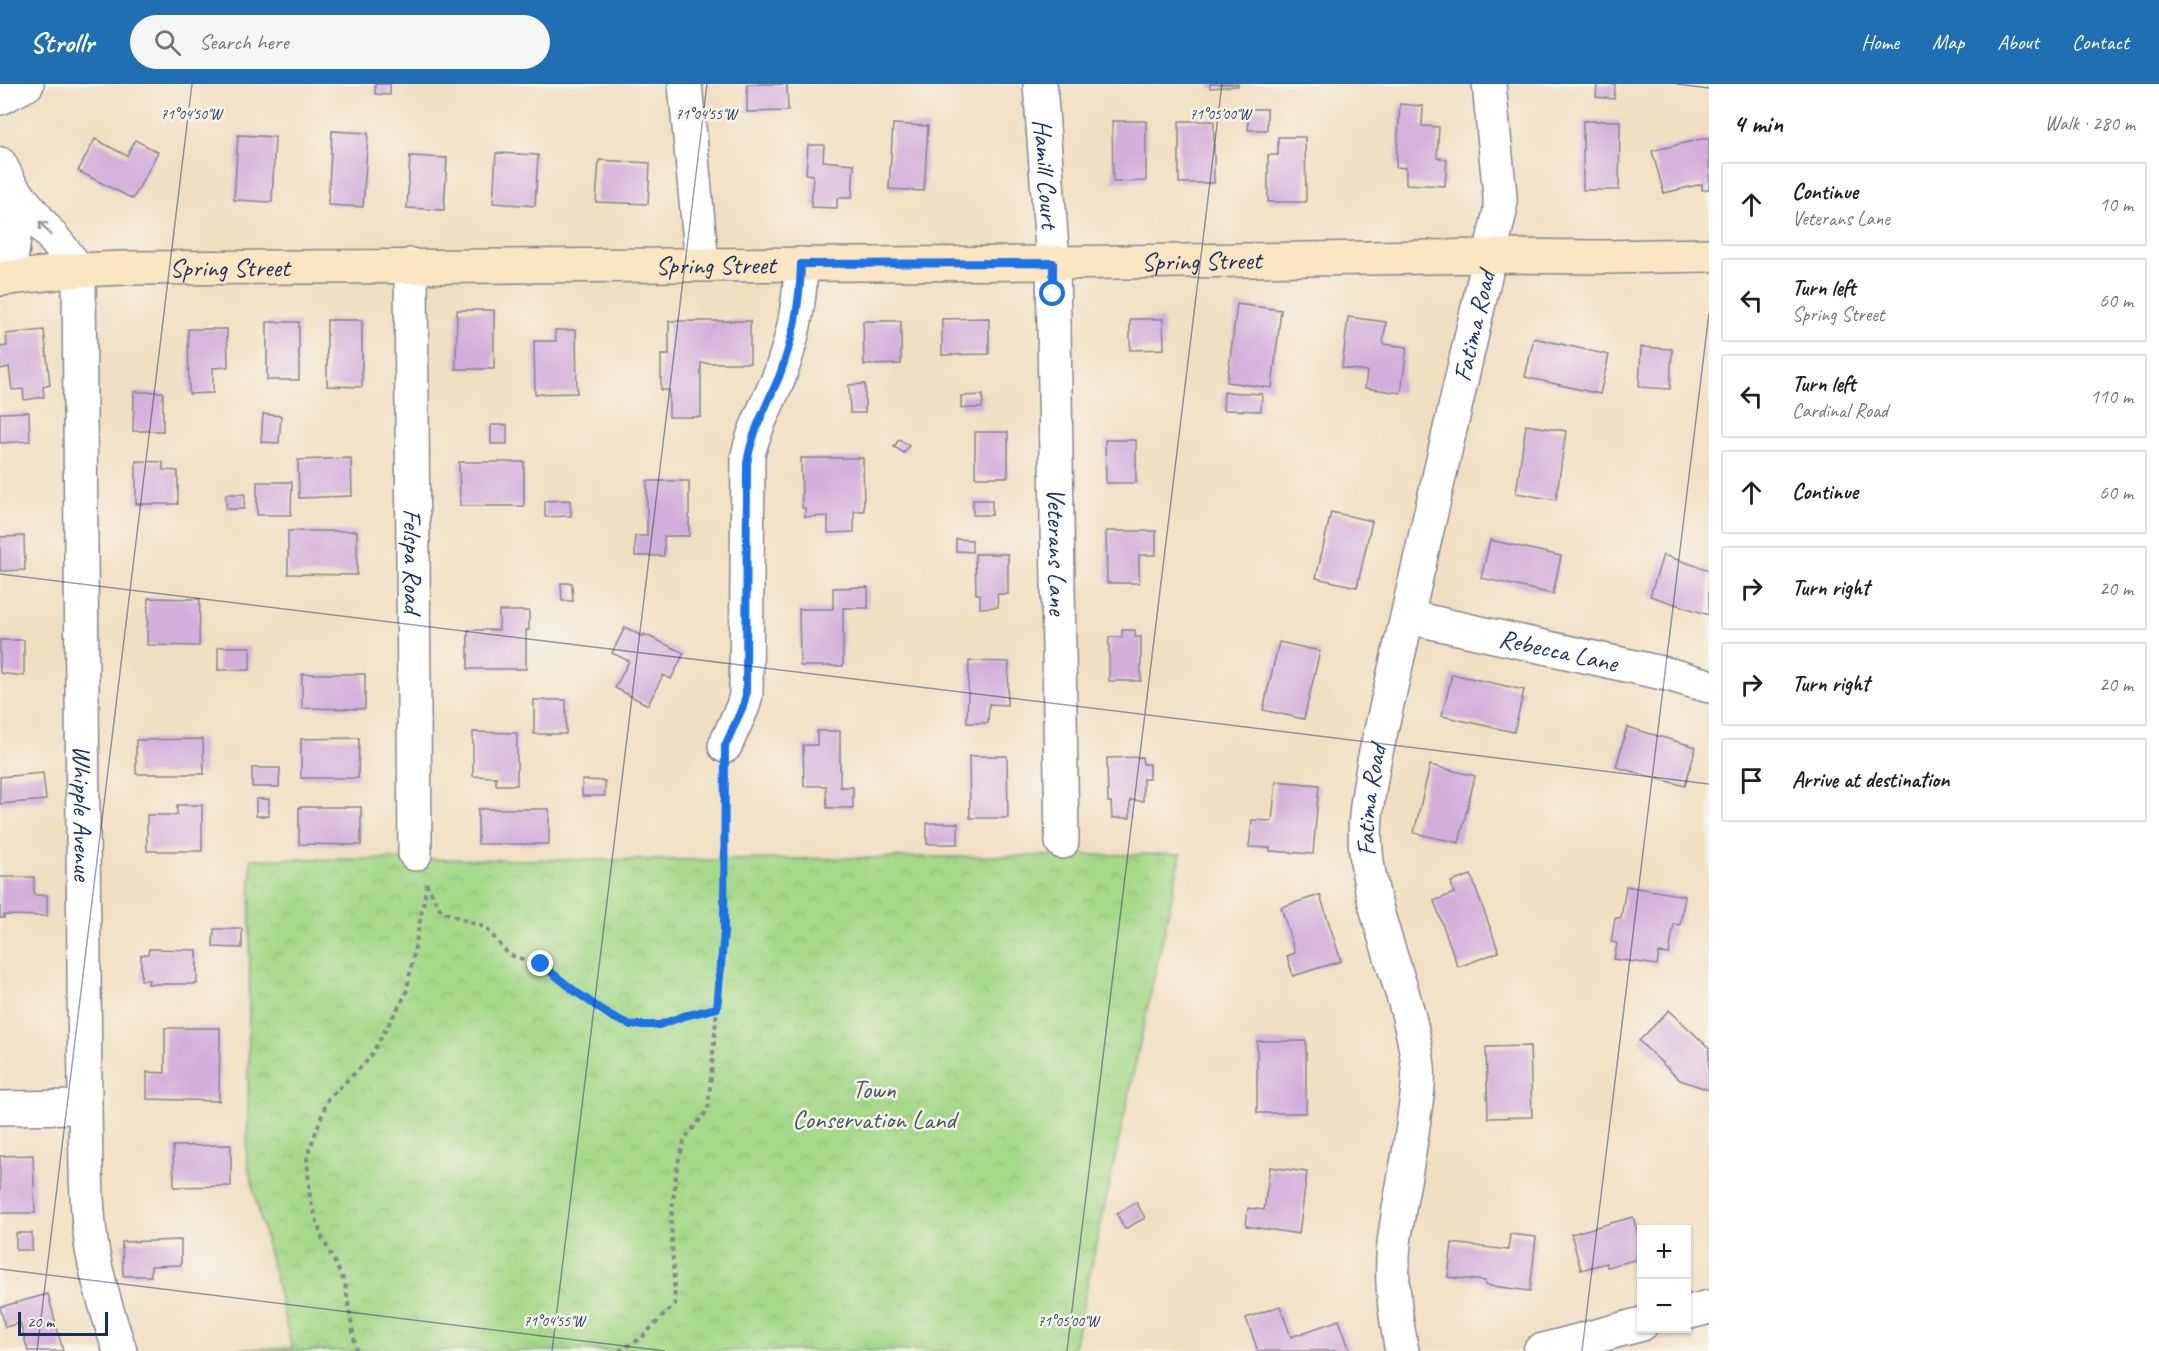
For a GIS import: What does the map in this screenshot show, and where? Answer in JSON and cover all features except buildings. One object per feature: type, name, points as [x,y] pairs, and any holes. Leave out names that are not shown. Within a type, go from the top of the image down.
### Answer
[{"type":"main road","name":"Spring Street","points":[[4,278],[79,270],[1053,263],[1709,255]]},
{"type":"street","points":[[0,98],[27,84]]},
{"type":"street","points":[[685,84],[702,264]]},
{"type":"street","name":"Hamill Court","points":[[1040,84],[1053,263]]},
{"type":"street","name":"Fatima Road","points":[[1402,1351],[1392,1290],[1392,1263],[1395,1230],[1410,1149],[1418,1069],[1399,983],[1368,868],[1366,809],[1374,761],[1501,201],[1489,84]]},
{"type":"street","points":[[6,175],[79,270]]},
{"type":"street","points":[[4,278],[16,222],[6,175]]},
{"type":"street","name":"Veterans Lane","points":[[1053,263],[1062,842]]},
{"type":"street","points":[[725,746],[746,695],[748,455],[786,356],[799,308],[801,264]]},
{"type":"street","name":"Felspa Road","points":[[411,266],[421,869]]},
{"type":"street","name":"Whipple Avenue","points":[[79,270],[85,1107],[92,1247],[100,1287],[120,1351]]},
{"type":"street","name":"Rebecca Lane","points":[[1408,617],[1659,672],[1709,686]]},
{"type":"street","points":[[0,1108],[85,1107]]},
{"type":"street","points":[[1691,1312],[1709,1307]]},
{"type":"street","points":[[1540,1351],[1637,1325]]},
{"type":"path","points":[[619,1351],[640,1339],[675,1304],[671,1220],[677,1166],[685,1138],[708,1110],[724,932],[725,746]]},
{"type":"path","points":[[421,869],[441,911],[486,928],[509,955],[541,964],[612,1017],[631,1025],[659,1025],[717,1008]]},
{"type":"path","points":[[356,1351],[345,1283],[321,1235],[310,1198],[307,1156],[328,1099],[368,1060],[406,994],[421,869]]},
{"type":"green space","name":"Town Conservation Land","points":[[1181,854],[1073,1351],[143,1351],[292,1348],[247,1163],[251,859],[707,860]]},
{"type":"route","points":[[541,964],[612,1017],[631,1025],[659,1025],[717,1008],[724,932],[725,746],[746,695],[748,455],[786,356],[799,308],[801,264],[1053,263],[1053,294]]}]
